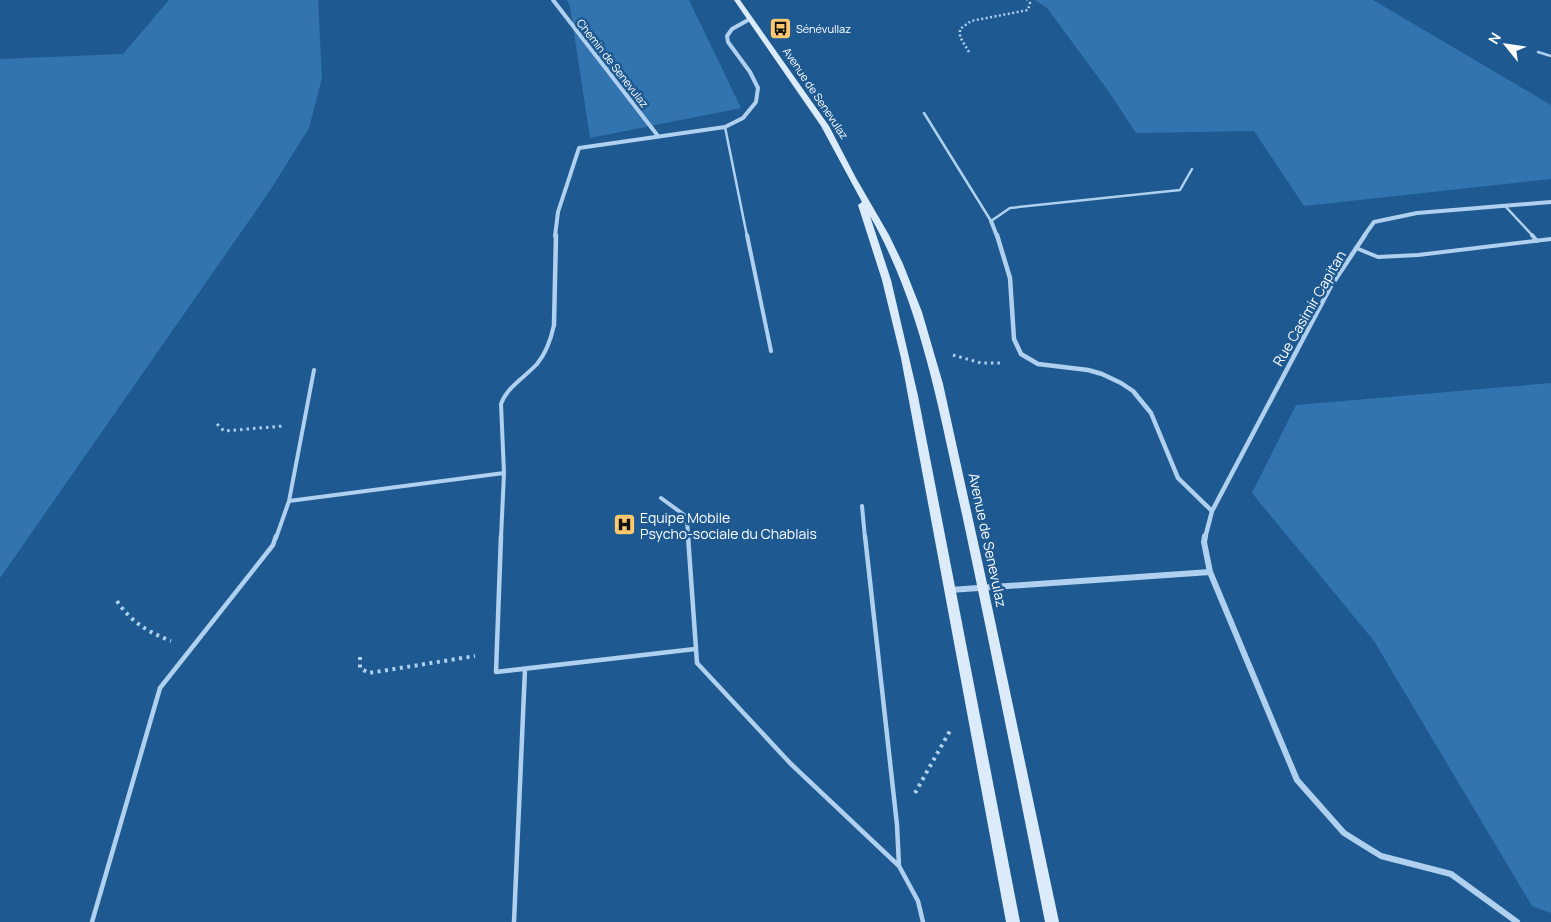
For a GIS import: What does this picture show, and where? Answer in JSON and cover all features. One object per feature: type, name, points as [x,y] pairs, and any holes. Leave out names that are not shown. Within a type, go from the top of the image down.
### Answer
[{"type":"main road","name":"Avenue de Senevulaz","points":[[737,0],[825,126],[900,264],[918,312],[930,353],[983,588],[1052,922]]},
{"type":"main road","name":"Avenue de Senevulaz","points":[[852,178],[873,234],[888,283],[911,384],[1013,922]]},
{"type":"street","name":"Chemin de Senevulaz","points":[[553,0],[658,136]]},
{"type":"street","points":[[554,325],[554,250],[558,212],[579,148],[724,127],[739,121],[753,107],[757,98],[758,88],[756,82],[727,39],[732,29],[750,20]]},
{"type":"street","name":"Rue Casimir Capitan","points":[[1518,922],[1451,874],[1381,856],[1344,833],[1297,780],[1210,572],[1204,542],[1212,511],[1331,286],[1374,222],[1417,213],[1551,202]]},
{"type":"street","points":[[992,221],[1010,277],[1016,347],[1025,356],[1047,366],[1098,373],[1127,386],[1142,400],[1154,417],[1177,476],[1212,511]]},
{"type":"street","points":[[950,590],[1210,572]]},
{"type":"lane","points":[[1538,52],[1551,56]]},
{"type":"lane","points":[[924,114],[992,221],[1010,208],[1180,190],[1192,169]]},
{"type":"lane","points":[[724,127],[771,351]]},
{"type":"lane","points":[[1506,206],[1537,241]]},
{"type":"lane","points":[[1356,248],[1378,257],[1418,255],[1551,239]]},
{"type":"lane","points":[[554,325],[551,343],[546,354],[504,395],[500,404],[504,473],[496,672],[694,649]]},
{"type":"lane","points":[[92,922],[160,688],[273,544],[288,501],[314,370]]},
{"type":"lane","points":[[288,501],[504,473]]},
{"type":"lane","points":[[661,498],[687,517],[694,649],[697,664],[790,763],[899,866],[918,901],[923,922]]},
{"type":"lane","points":[[862,506],[897,825],[899,866]]},
{"type":"lane","points":[[514,922],[525,669]]},
{"type":"path","points":[[969,52],[960,37],[960,29],[972,22],[1028,10],[1030,3],[1027,0]]},
{"type":"path","points":[[930,353],[953,355],[988,363],[1002,363],[1025,356]]},
{"type":"path","points":[[217,424],[224,431],[304,424]]},
{"type":"path","points":[[116,601],[125,615],[146,632],[191,649]]},
{"type":"path","points":[[360,657],[360,668],[369,673],[497,652]]},
{"type":"path","points":[[916,791],[952,728]]},
{"type":"shaded area","points":[[169,0],[318,0],[322,78],[309,128],[269,192],[0,578],[0,59],[123,54]]},
{"type":"shaded area","points":[[567,0],[689,0],[741,108],[590,138],[570,7]]},
{"type":"shaded area","points":[[1035,0],[1373,0],[1551,105],[1551,179],[1304,206],[1254,131],[1136,133],[1109,92],[1047,8]]},
{"type":"shaded area","points":[[1551,383],[1551,913],[1532,906],[1374,641],[1252,493],[1296,405]]},
{"type":"place","name":"Sénévullaz","points":[[780,28]]},
{"type":"place","name":"Equipe Mobile Psycho-sociale du Chablais","points":[[624,525]]}]
